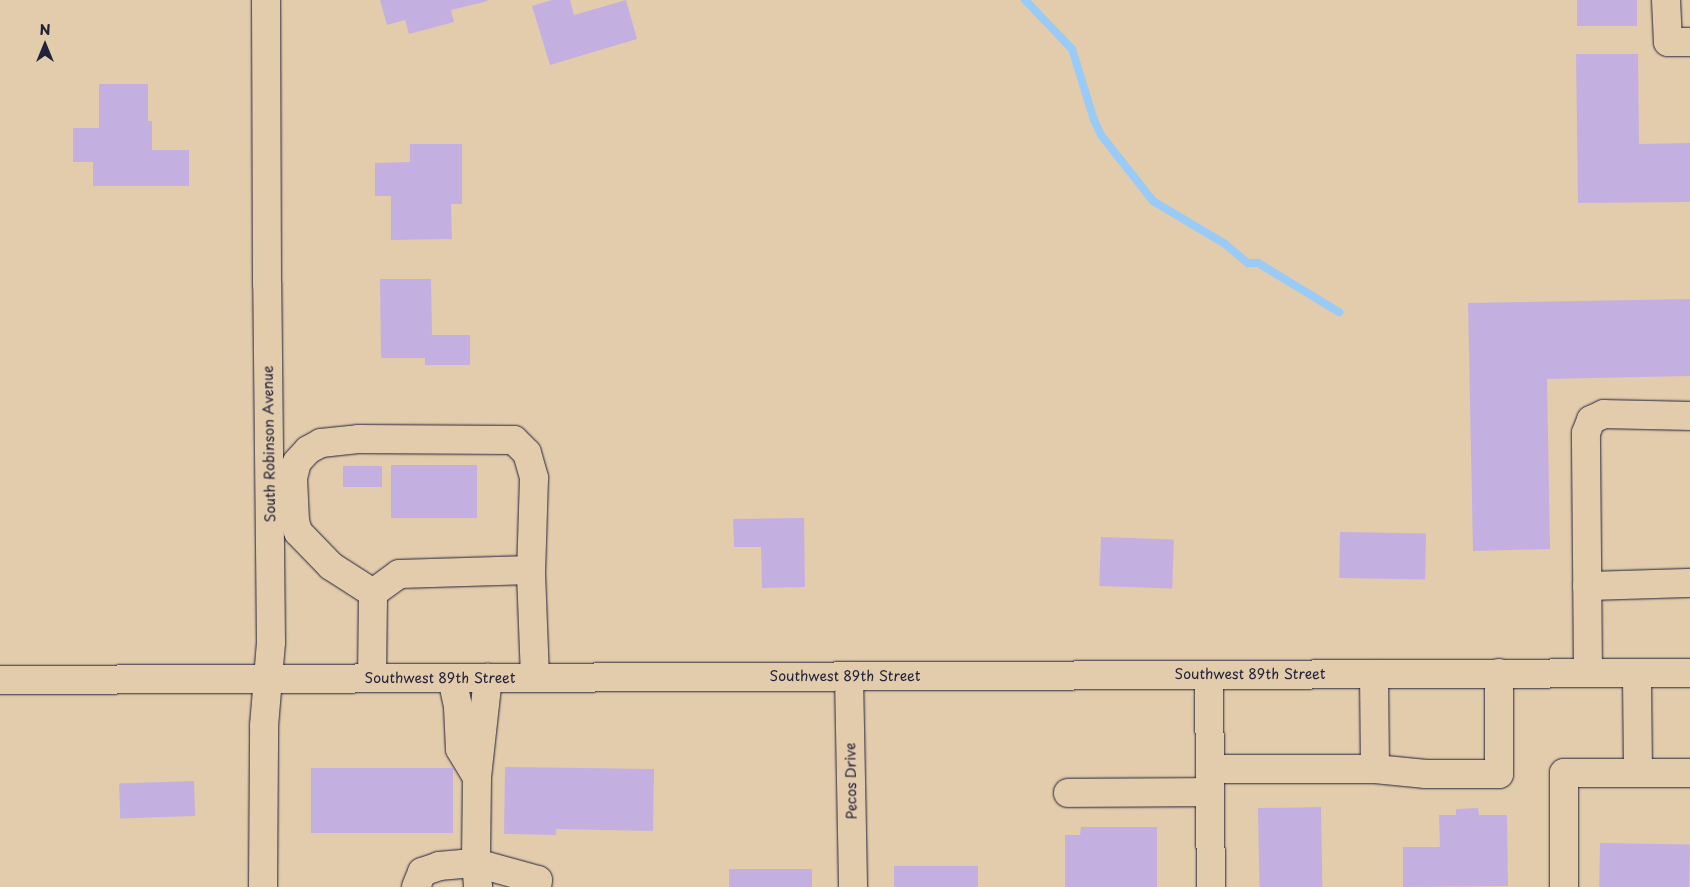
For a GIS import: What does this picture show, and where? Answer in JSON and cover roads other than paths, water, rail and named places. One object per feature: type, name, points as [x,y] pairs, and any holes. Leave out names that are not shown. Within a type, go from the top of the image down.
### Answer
[{"type":"main road","name":"South Robinson Avenue","points":[[263,887],[264,726],[272,642],[266,284],[266,0]]},
{"type":"main road","points":[[1666,0],[1668,42],[1690,42]]},
{"type":"main road","points":[[1588,673],[1586,433],[1591,420],[1604,414],[1690,416]]},
{"type":"main road","points":[[373,593],[331,566],[298,532],[295,521],[293,478],[297,462],[308,450],[321,443],[358,439],[514,440],[527,452],[534,478],[530,570],[535,677]]},
{"type":"main road","points":[[373,593],[399,574],[530,570]]},
{"type":"main road","points":[[1587,586],[1690,584]]},
{"type":"main road","points":[[372,678],[373,593]]},
{"type":"main road","points":[[1068,793],[1375,769],[1426,774],[1499,774],[1499,673]]},
{"type":"main road","points":[[1637,673],[1638,773]]},
{"type":"main road","name":"Southwest 89th Street","points":[[0,680],[1690,673]]},
{"type":"main road","points":[[1374,674],[1375,769]]},
{"type":"main road","points":[[1209,675],[1211,887]]},
{"type":"main road","name":"Pecos Drive","points":[[849,676],[853,887]]},
{"type":"main road","points":[[452,678],[458,707],[460,749],[477,777]]},
{"type":"main road","points":[[477,875],[477,777],[488,678]]},
{"type":"main road","points":[[1564,887],[1564,773],[1690,772]]},
{"type":"main road","points":[[416,887],[422,872],[438,866],[477,875],[538,880],[538,887]]},
{"type":"waterway","points":[[1025,0],[1072,49],[1094,120],[1101,135],[1153,201],[1225,244],[1248,263],[1258,263],[1339,312]]}]
